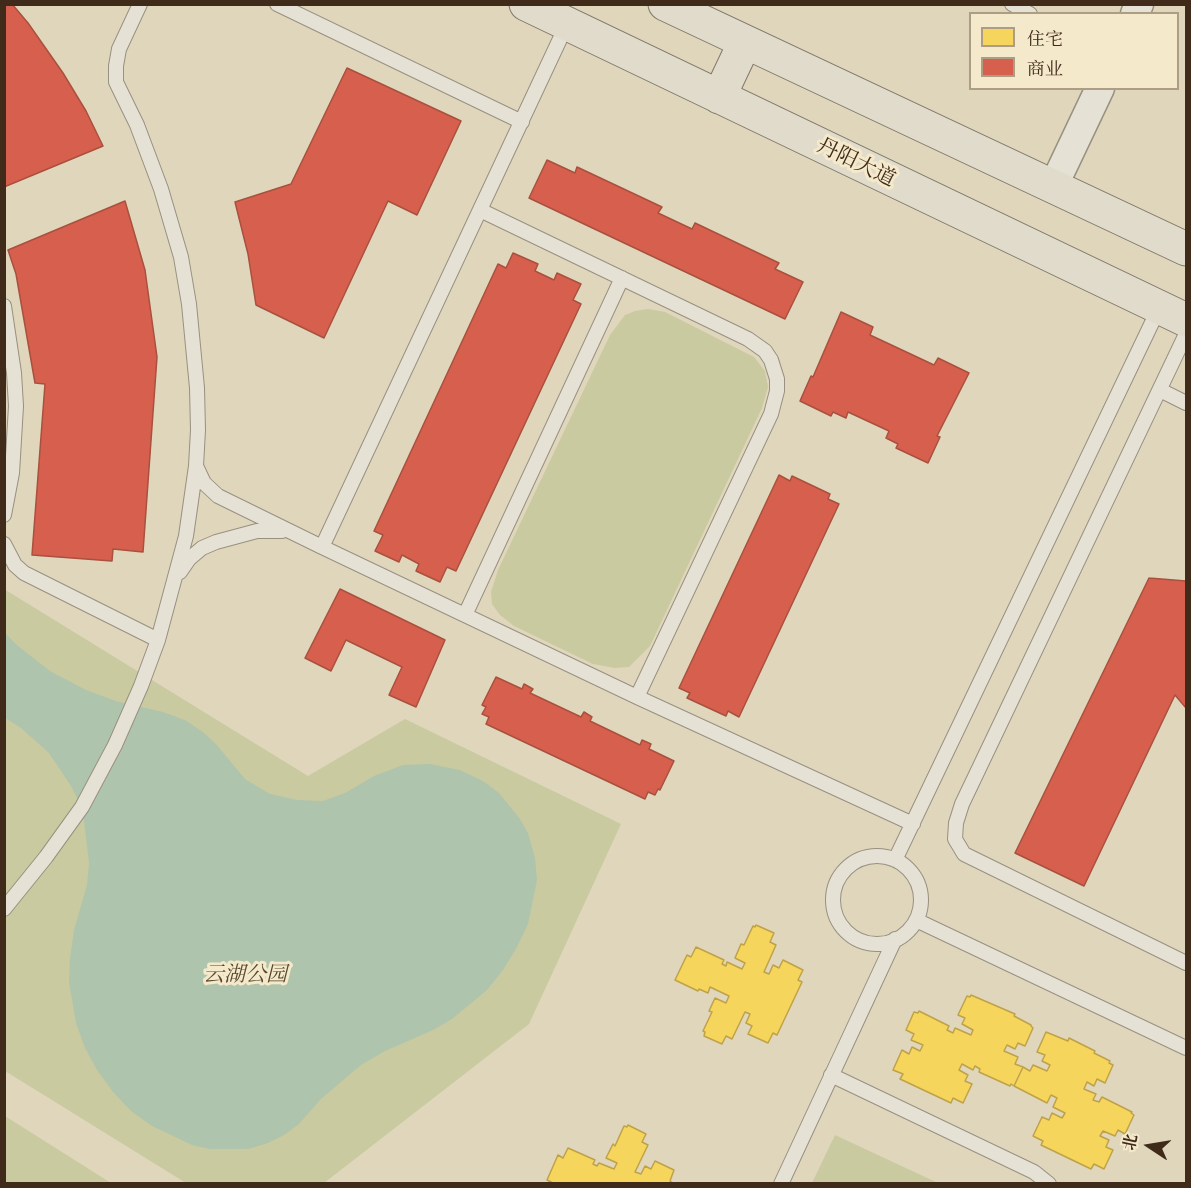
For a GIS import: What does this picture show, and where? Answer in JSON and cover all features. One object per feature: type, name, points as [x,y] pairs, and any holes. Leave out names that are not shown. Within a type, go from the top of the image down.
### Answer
[{"type":"main road","name":"丹阳大道","points":[[526,4],[1173,314]]},
{"type":"main road","points":[[665,4],[1186,249]]},
{"type":"main road","points":[[719,97],[745,42]]},
{"type":"street","points":[[1053,187],[1099,90]]},
{"type":"lane","points":[[4,909],[82,807],[115,745],[158,640],[186,536],[196,466],[197,388],[189,304],[181,257],[171,220],[148,152],[116,82],[119,50],[140,4]]},
{"type":"lane","points":[[277,4],[522,122]]},
{"type":"lane","points":[[1012,4],[1026,12]]},
{"type":"lane","points":[[322,547],[567,24]]},
{"type":"lane","points":[[480,210],[757,344],[771,360],[777,379],[777,391],[771,414],[637,697]]},
{"type":"lane","points":[[465,615],[622,278]]},
{"type":"lane","points":[[4,306],[13,362],[16,406],[12,473],[4,515]]},
{"type":"lane","points":[[895,860],[1173,314]]},
{"type":"lane","points":[[1186,334],[962,804],[956,823],[955,839],[964,854],[1186,963]]},
{"type":"lane","points":[[1160,390],[1186,403]]},
{"type":"lane","points":[[196,466],[204,483],[218,496],[637,697],[913,824]]},
{"type":"lane","points":[[176,579],[189,559],[202,548],[258,531],[289,531]]},
{"type":"lane","points":[[4,544],[15,565],[24,573],[158,640]]},
{"type":"lane","points":[[868,856],[882,856],[895,860],[907,867],[920,892],[920,906],[916,920],[908,931],[884,944],[871,944],[858,940],[846,932],[838,921],[833,901],[837,881],[844,870],[855,861],[868,856]]},
{"type":"lane","points":[[916,920],[1186,1048]]},
{"type":"lane","points":[[781,1184],[895,939]]},
{"type":"lane","points":[[831,1075],[1034,1172],[1049,1184]]},
{"type":"green space","points":[[648,309],[665,312],[754,357],[765,371],[768,387],[762,408],[650,646],[629,667],[615,668],[593,664],[514,626],[500,615],[492,604],[491,592],[498,570],[610,335],[625,315]]},
{"type":"green space","name":"云湖公园","points":[[4,589],[308,776],[405,719],[621,824],[529,1024],[324,1183],[186,1183],[5,1071]]},
{"type":"green space","points":[[5,1116],[111,1183],[5,1183]]},
{"type":"green space","points":[[835,1135],[938,1183],[812,1183]]},
{"type":"shaded area","name":"云湖公园","points":[[4,632],[50,671],[86,690],[116,701],[163,712],[185,720],[216,744],[245,779],[270,794],[297,800],[323,801],[345,793],[374,776],[403,765],[430,764],[460,770],[483,781],[499,793],[520,819],[528,833],[535,858],[537,880],[528,924],[503,970],[487,990],[452,1019],[361,1065],[321,1099],[299,1124],[268,1143],[248,1149],[210,1149],[192,1145],[152,1126],[131,1111],[113,1092],[85,1048],[76,1023],[69,982],[74,930],[87,885],[89,863],[84,821],[79,802],[71,786],[49,753],[21,728],[5,718]]},
{"type":"building: 住宅","points":[[756,925],[774,933],[770,942],[776,945],[764,972],[769,974],[773,965],[779,968],[783,960],[803,970],[798,980],[802,982],[777,1035],[773,1033],[768,1043],[748,1034],[752,1026],[746,1023],[750,1014],[745,1012],[732,1039],[726,1036],[722,1044],[704,1036],[703,1031],[712,1012],[709,1011],[715,998],[726,1003],[729,996],[710,987],[708,993],[699,989],[698,991],[675,980],[687,955],[691,957],[696,947],[724,960],[722,964],[726,966],[727,962],[742,969],[745,963],[735,958],[741,944],[744,945],[753,926]]},
{"type":"building: 住宅","points":[[971,995],[1015,1014],[1014,1016],[1033,1028],[1025,1046],[1018,1043],[1015,1049],[1007,1045],[1004,1051],[1018,1057],[1015,1064],[1023,1067],[1014,1086],[979,1072],[980,1069],[975,1066],[973,1070],[962,1064],[959,1070],[968,1075],[965,1081],[972,1084],[963,1103],[953,1098],[951,1103],[900,1079],[903,1074],[893,1070],[902,1050],[909,1054],[912,1047],[920,1051],[923,1045],[911,1040],[914,1034],[906,1030],[914,1012],[919,1011],[949,1026],[947,1030],[953,1033],[955,1028],[971,1035],[973,1030],[962,1024],[965,1018],[958,1015],[967,996]]},
{"type":"building: 住宅","points":[[1046,1032],[1068,1041],[1069,1038],[1095,1051],[1094,1053],[1113,1065],[1105,1083],[1097,1079],[1094,1086],[1087,1082],[1084,1089],[1096,1094],[1093,1100],[1099,1102],[1102,1097],[1134,1115],[1125,1134],[1118,1130],[1115,1136],[1103,1131],[1100,1136],[1109,1140],[1106,1147],[1113,1150],[1104,1169],[1094,1164],[1091,1169],[1041,1145],[1043,1141],[1033,1136],[1042,1117],[1049,1120],[1052,1113],[1062,1118],[1065,1113],[1053,1107],[1057,1098],[1051,1095],[1047,1103],[1014,1086],[1023,1067],[1030,1071],[1033,1065],[1047,1071],[1050,1065],[1042,1061],[1045,1055],[1037,1052]]},
{"type":"building: 住宅","points":[[628,1125],[646,1134],[642,1142],[648,1145],[635,1172],[641,1174],[645,1166],[651,1169],[655,1161],[674,1170],[670,1181],[674,1184],[555,1184],[547,1180],[558,1155],[563,1158],[568,1148],[595,1160],[593,1164],[597,1166],[599,1163],[614,1169],[617,1163],[606,1158],[613,1144],[615,1146],[624,1126]]},
{"type":"building: 商业","points":[[4,4],[12,4],[63,73],[86,111],[103,146],[4,187]]},
{"type":"building: 商业","points":[[347,68],[461,121],[417,215],[388,201],[324,338],[256,305],[248,254],[235,202],[291,184]]},
{"type":"building: 商业","points":[[547,160],[575,173],[577,167],[662,207],[658,213],[692,229],[695,223],[779,263],[775,269],[803,282],[785,319],[529,198]]},
{"type":"building: 商业","points":[[125,201],[145,270],[157,357],[143,552],[113,549],[112,561],[32,555],[45,384],[35,383],[16,274],[8,250]]},
{"type":"building: 商业","points":[[513,253],[538,264],[535,271],[554,280],[557,273],[581,284],[573,300],[581,304],[456,571],[447,567],[440,582],[416,571],[419,564],[402,555],[399,562],[375,551],[383,535],[374,531],[498,264],[506,268]]},
{"type":"building: 商业","points":[[841,312],[873,327],[870,335],[934,365],[938,358],[969,373],[937,436],[940,437],[928,463],[896,448],[898,444],[886,438],[889,431],[848,412],[846,418],[833,412],[831,416],[800,401]]},
{"type":"building: 商业","points":[[779,475],[790,481],[792,476],[830,494],[828,499],[839,504],[739,717],[728,711],[726,716],[687,698],[690,693],[679,688]]},
{"type":"building: 商业","points":[[1149,578],[1186,581],[1186,708],[1175,695],[1084,886],[1015,853]]},
{"type":"building: 商业","points":[[340,589],[445,640],[416,707],[389,695],[402,667],[346,640],[331,671],[305,658]]},
{"type":"building: 商业","points":[[496,677],[522,689],[524,684],[533,689],[530,693],[581,717],[584,712],[592,717],[590,721],[640,745],[642,740],[651,744],[649,749],[674,761],[660,790],[658,789],[655,795],[648,792],[645,799],[486,724],[489,717],[482,714],[486,707],[482,705]]}]
